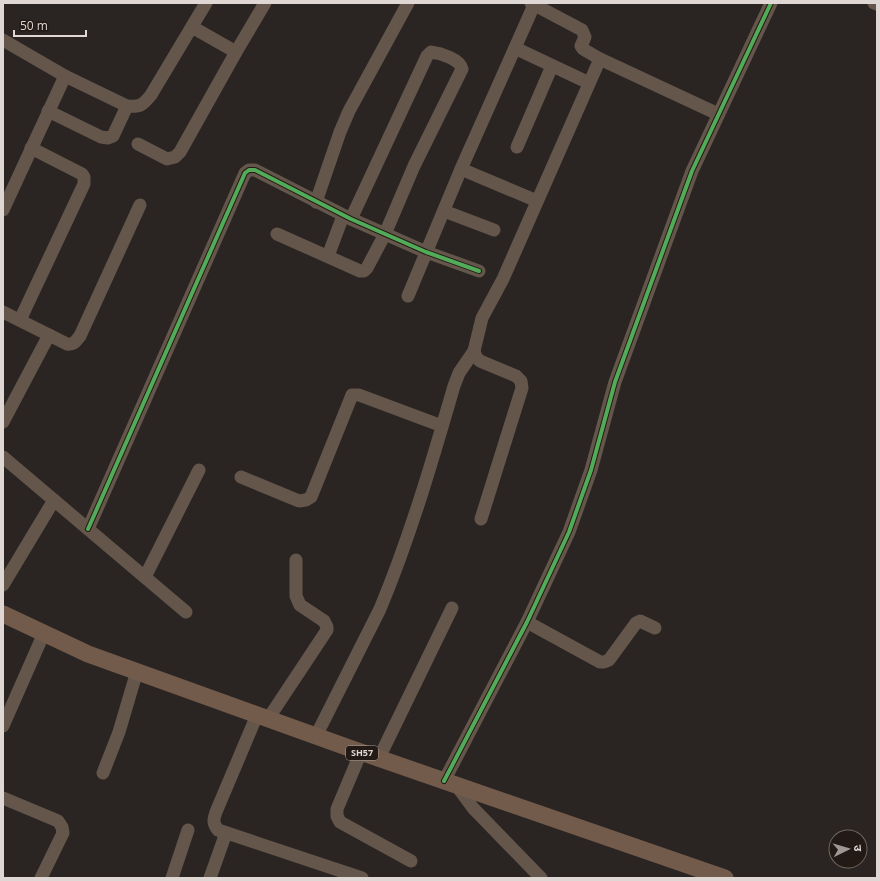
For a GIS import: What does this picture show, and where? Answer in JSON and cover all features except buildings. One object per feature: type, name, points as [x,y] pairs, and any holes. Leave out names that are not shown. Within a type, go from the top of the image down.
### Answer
[{"type":"main road","name":"SH57","points":[[3,614],[88,654],[361,752],[725,878]]},
{"type":"street","points":[[3,40],[65,76],[127,106],[136,106],[144,104],[151,95],[206,3]]},
{"type":"street","points":[[138,144],[167,159],[175,157],[180,152],[265,3]]},
{"type":"street","points":[[316,202],[349,110],[408,3]]},
{"type":"street","points":[[541,878],[450,783],[569,532],[591,470],[615,382],[692,171],[771,3]]},
{"type":"street","points":[[408,296],[461,169],[515,48],[532,4],[582,30],[585,37],[581,46],[583,49],[600,60],[718,114]]},
{"type":"street","points":[[192,27],[236,52]]},
{"type":"street","points":[[515,48],[589,83]]},
{"type":"street","points":[[277,234],[360,270],[368,268],[385,234],[414,166],[462,69],[461,65],[457,61],[435,52],[431,52],[427,56],[328,256]]},
{"type":"street","points":[[316,736],[380,610],[421,498],[459,373],[474,351],[482,318],[503,279],[600,60]]},
{"type":"street","points":[[517,147],[552,66]]},
{"type":"street","points":[[3,210],[65,76]]},
{"type":"street","points":[[48,111],[101,137],[108,138],[113,136],[127,106]]},
{"type":"street","points":[[20,320],[84,184],[84,177],[82,174],[32,148]]},
{"type":"street","points":[[461,169],[537,201]]},
{"type":"street","points":[[88,529],[245,173],[249,170],[255,170],[347,218],[426,252],[479,272]]},
{"type":"street","points":[[3,312],[67,344],[76,342],[140,205]]},
{"type":"street","points":[[444,211],[494,230]]},
{"type":"street","points":[[3,422],[49,335]]},
{"type":"street","points":[[474,351],[476,357],[480,361],[516,376],[521,381],[522,388],[481,519]]},
{"type":"street","points":[[241,477],[299,501],[306,500],[311,497],[352,395],[359,395],[442,426]]},
{"type":"street","points":[[3,457],[186,612]]},
{"type":"street","points":[[145,577],[199,470]]},
{"type":"street","points":[[3,585],[54,500]]},
{"type":"street","points":[[296,560],[296,596],[298,601],[300,605],[327,624],[327,630],[262,717],[213,820],[214,825],[218,830],[357,877]]},
{"type":"street","points":[[379,758],[452,608]]},
{"type":"street","points":[[527,622],[600,662],[609,660],[636,623],[640,621],[655,628]]},
{"type":"street","points":[[3,726],[44,633]]},
{"type":"street","points":[[103,773],[119,732],[137,671]]},
{"type":"street","points":[[361,752],[337,809],[336,816],[340,822],[411,861]]},
{"type":"street","points":[[3,798],[58,821],[62,827],[63,832],[41,878]]},
{"type":"street","points":[[172,878],[188,830]]},
{"type":"street","points":[[210,878],[226,833]]},
{"type":"cycle path","points":[[444,781],[527,622],[569,532],[591,470],[615,382],[692,171],[771,3]]},
{"type":"cycle path","points":[[88,529],[245,173],[249,170],[255,170],[351,219],[426,252],[479,271]]}]
